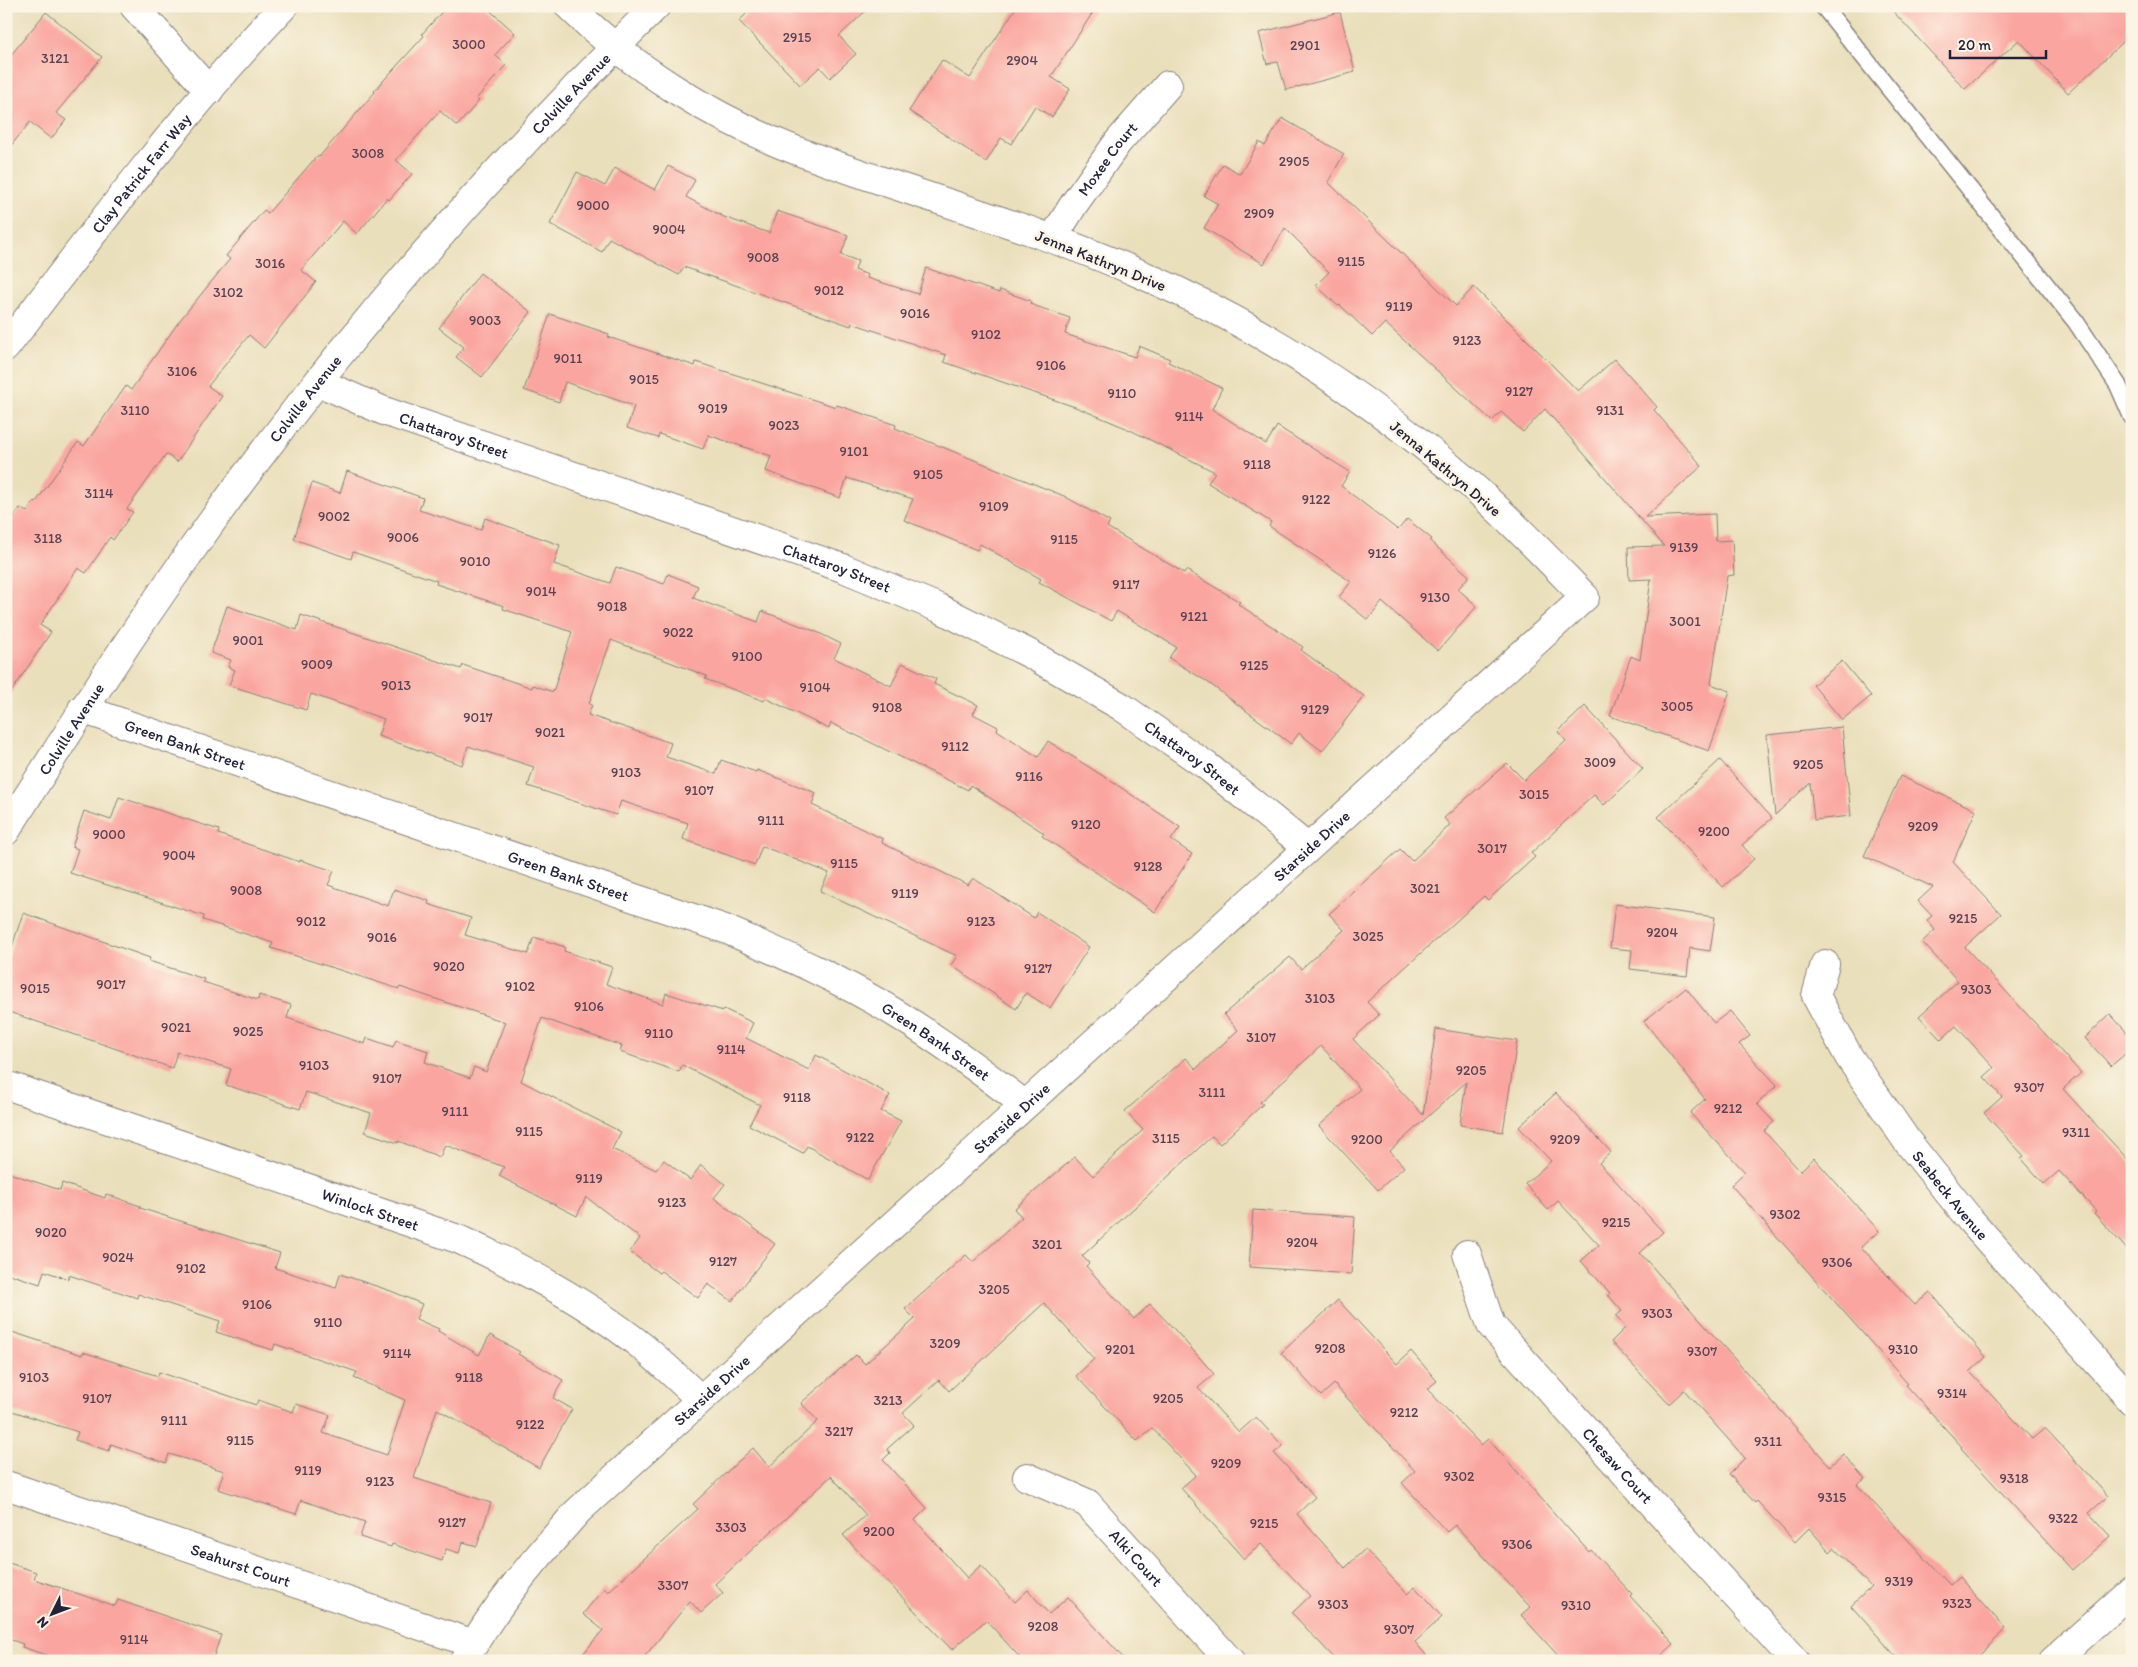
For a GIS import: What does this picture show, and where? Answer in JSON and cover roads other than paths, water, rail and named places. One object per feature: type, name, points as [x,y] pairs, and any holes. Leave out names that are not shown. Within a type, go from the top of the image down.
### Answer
[{"type":"street","points":[[134,6],[209,90]]},
{"type":"street","name":"Clay Patrick Farr Way","points":[[6,347],[119,198],[209,90],[284,6]]},
{"type":"street","name":"Jenna Kathryn Drive","points":[[569,6],[616,47],[680,92],[735,123],[793,149],[1053,238],[1144,275],[1226,316],[1306,362],[1381,413],[1470,485],[1537,548],[1585,597]]},
{"type":"street","name":"Colville Avenue","points":[[6,831],[82,709],[209,526],[318,382],[416,264],[481,191],[656,6]]},
{"type":"street","name":"Moxee Court","points":[[1053,238],[1074,204],[1118,142],[1168,85]]},
{"type":"street","name":"Chattaroy Street","points":[[318,382],[384,411],[844,568],[940,608],[1032,655],[1122,707],[1207,766],[1308,848]]},
{"type":"street","name":"Starside Drive","points":[[469,1652],[527,1568],[578,1511],[1585,597]]},
{"type":"street","name":"Green Bank Street","points":[[82,709],[725,929],[814,968],[899,1015],[979,1069],[1024,1105]]},
{"type":"street","name":"Seabeck Avenue","points":[[1825,964],[1816,996],[1849,1058],[1907,1141],[1971,1221],[2132,1401]]},
{"type":"street","name":"Winlock Street","points":[[6,1085],[458,1239],[516,1265],[571,1296],[644,1347],[700,1399]]},
{"type":"street","name":"Chesaw Court","points":[[1467,1254],[1491,1325],[1795,1661]]},
{"type":"street","name":"Alki Court","points":[[1026,1477],[1086,1503],[1230,1661]]},
{"type":"street","name":"Seahurst Court","points":[[6,1485],[469,1652]]},
{"type":"street","points":[[2053,1661],[2132,1590]]},
{"type":"lane","points":[[1823,6],[2076,322],[2118,385],[2132,417]]}]
